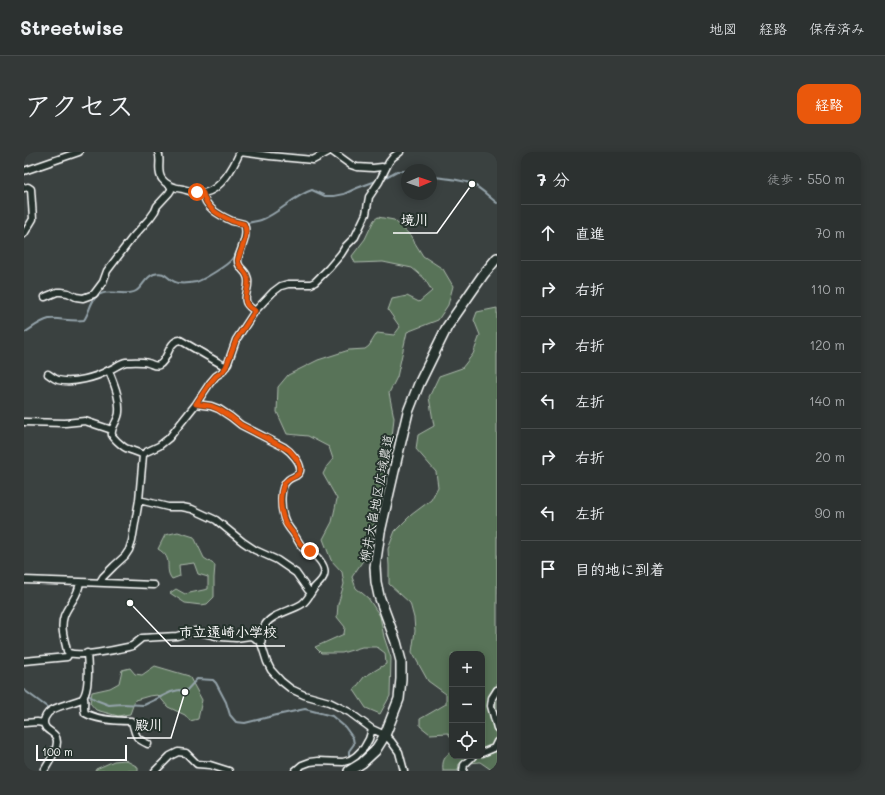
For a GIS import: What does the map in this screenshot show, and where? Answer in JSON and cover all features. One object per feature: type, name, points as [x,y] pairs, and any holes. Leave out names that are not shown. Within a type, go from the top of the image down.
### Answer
[{"type":"street","points":[[24,171],[79,152]]},
{"type":"street","points":[[158,152],[160,158],[159,173],[164,182],[171,187],[203,193],[220,185],[240,152],[272,154],[313,160],[328,152]]},
{"type":"street","points":[[333,152],[357,167],[385,168]]},
{"type":"street","points":[[100,582],[129,550],[139,500],[143,455],[159,446],[169,438],[196,404],[210,383],[226,367],[236,340],[255,311],[273,292],[281,286],[288,284],[311,284],[315,282],[341,254],[359,230],[366,214],[369,197],[379,182],[385,168],[393,157],[400,152]]},
{"type":"street","points":[[24,188],[28,187],[31,189],[33,220],[24,234]]},
{"type":"street","points":[[45,297],[57,292],[68,293],[76,297],[83,298],[94,294],[103,282],[108,271],[132,238],[150,218],[157,206],[169,193],[171,187]]},
{"type":"street","points":[[203,193],[209,207],[215,212],[232,221],[244,224],[246,228],[244,244],[238,265],[244,270],[249,281],[245,301],[247,305],[255,311]]},
{"type":"street","name":"柳井大畠地区広域農道","points":[[349,771],[362,763],[375,751],[385,735],[399,699],[401,661],[396,642],[379,596],[375,567],[380,532],[408,412],[419,384],[447,327],[483,275],[497,258]]},
{"type":"street","points":[[48,374],[58,380],[84,380],[109,371],[125,362],[148,363],[158,366],[162,364],[172,344],[177,340],[180,340],[226,367]]},
{"type":"street","points":[[109,371],[119,402],[118,418],[112,430],[112,436],[127,449],[136,451],[143,455]]},
{"type":"street","points":[[196,404],[211,406],[218,409],[241,425],[289,450],[300,465],[298,475],[288,479],[285,483],[281,496],[283,516],[286,524],[300,545],[304,549],[310,551],[318,559],[325,571],[324,576],[307,601],[269,620],[265,625],[261,642],[271,670],[280,681],[291,689],[304,695],[329,702],[350,712],[372,729],[385,735],[400,752],[404,771]]},
{"type":"street","points":[[24,422],[65,423],[85,421],[112,430]]},
{"type":"street","points":[[139,500],[163,507],[182,507],[192,509],[216,520],[255,550],[277,560],[296,573],[311,593]]},
{"type":"street","points":[[24,580],[154,585]]},
{"type":"street","points":[[69,653],[67,651],[63,631],[64,616],[79,589],[80,582]]},
{"type":"street","points":[[69,653],[87,653],[128,648],[142,638],[177,636],[195,631],[221,637],[236,638],[250,636],[261,642]]},
{"type":"street","points":[[24,661],[67,657],[69,653]]},
{"type":"street","points":[[87,653],[88,667],[84,698],[85,713],[94,717],[131,721],[137,738],[148,744]]},
{"type":"street","points":[[497,690],[492,698],[491,706],[497,728]]},
{"type":"street","points":[[43,723],[47,714],[51,711],[84,698]]},
{"type":"street","points":[[24,723],[43,723],[56,738],[57,743],[55,750],[44,771]]},
{"type":"street","points":[[295,771],[302,765],[310,762],[343,762],[350,760],[364,748],[370,739],[372,729]]},
{"type":"street","points":[[485,752],[494,748],[497,742]]},
{"type":"street","points":[[155,771],[170,756],[178,752],[186,753],[197,764],[210,765],[229,771]]},
{"type":"street","points":[[463,771],[464,765],[470,759]]},
{"type":"green space","points":[[378,217],[394,220],[410,235],[423,256],[443,269],[453,286],[448,305],[438,320],[407,332],[397,377],[389,393],[394,418],[391,447],[374,526],[364,559],[352,577],[356,588],[368,598],[380,616],[384,637],[391,658],[390,696],[380,714],[366,708],[354,690],[364,677],[386,664],[385,653],[377,647],[362,647],[342,653],[321,653],[315,647],[344,634],[345,627],[337,617],[338,604],[344,584],[342,572],[331,560],[323,539],[332,522],[337,499],[323,474],[333,459],[329,447],[308,436],[287,434],[277,412],[278,387],[288,375],[318,360],[349,350],[365,349],[369,346],[377,333],[394,335],[400,327],[388,310],[392,299],[407,296],[419,302],[432,291],[424,278],[412,268],[383,262],[355,263],[352,256],[365,239],[374,220]]},
{"type":"green space","points":[[497,308],[497,771],[493,771],[480,762],[459,764],[458,771],[443,771],[444,760],[449,753],[449,759],[485,759],[485,651],[449,651],[449,734],[448,733],[430,734],[420,726],[420,719],[446,704],[446,694],[428,681],[412,652],[415,631],[414,618],[410,603],[389,584],[388,549],[395,531],[411,515],[431,500],[438,487],[436,472],[416,449],[418,435],[434,426],[429,397],[439,376],[462,368],[473,354],[480,335],[474,320],[477,312]]},
{"type":"green space","points":[[178,532],[194,537],[204,558],[215,565],[214,597],[207,604],[201,605],[185,603],[170,593],[176,589],[185,594],[208,589],[208,577],[198,574],[194,563],[179,565],[180,576],[172,579],[168,571],[168,560],[166,556],[158,549],[165,535]]},
{"type":"green space","points":[[155,666],[189,676],[202,700],[198,719],[190,721],[185,715],[168,707],[158,695],[135,700],[130,714],[118,716],[96,710],[90,703],[92,692],[110,688],[119,683],[122,670],[130,668],[135,674],[142,675]]},
{"type":"green space","points":[[125,760],[138,767],[138,771],[95,771],[96,769],[114,761]]},
{"type":"waterway","points":[[382,179],[397,171],[401,171]]},
{"type":"waterway","points":[[437,177],[472,184],[482,190],[497,203]]},
{"type":"waterway","points":[[246,224],[268,217],[299,196],[312,190],[325,196],[334,196],[344,194],[376,181]]},
{"type":"waterway","points":[[24,333],[39,323],[49,319],[75,321],[84,320],[93,300],[99,295],[110,292],[131,293],[136,291],[148,277],[154,274],[162,273],[174,282],[178,283],[199,281],[230,262],[238,250],[243,234]]},
{"type":"waterway","points":[[86,696],[88,695],[109,705],[144,705],[171,692],[179,690],[185,692],[197,679],[213,680],[226,702],[230,715],[236,722],[245,723],[305,709],[332,716],[345,727],[353,738],[354,744],[349,751],[349,757]]},
{"type":"waterway","points":[[24,690],[47,707],[52,708]]},
{"type":"place","name":"境川","points":[[472,184]]},
{"type":"place","name":"市立遠崎小学校","points":[[130,603]]},
{"type":"place","name":"殿川","points":[[185,692]]},
{"type":"route","points":[[197,192],[203,193],[209,207],[215,212],[232,221],[244,224],[246,228],[244,244],[238,265],[244,270],[249,281],[245,301],[247,305],[255,311],[236,340],[226,367],[210,383],[196,404],[211,406],[218,409],[241,425],[289,450],[294,456],[300,465],[300,471],[298,475],[288,479],[285,483],[281,496],[283,516],[286,524],[300,545],[304,549],[310,551]]}]
